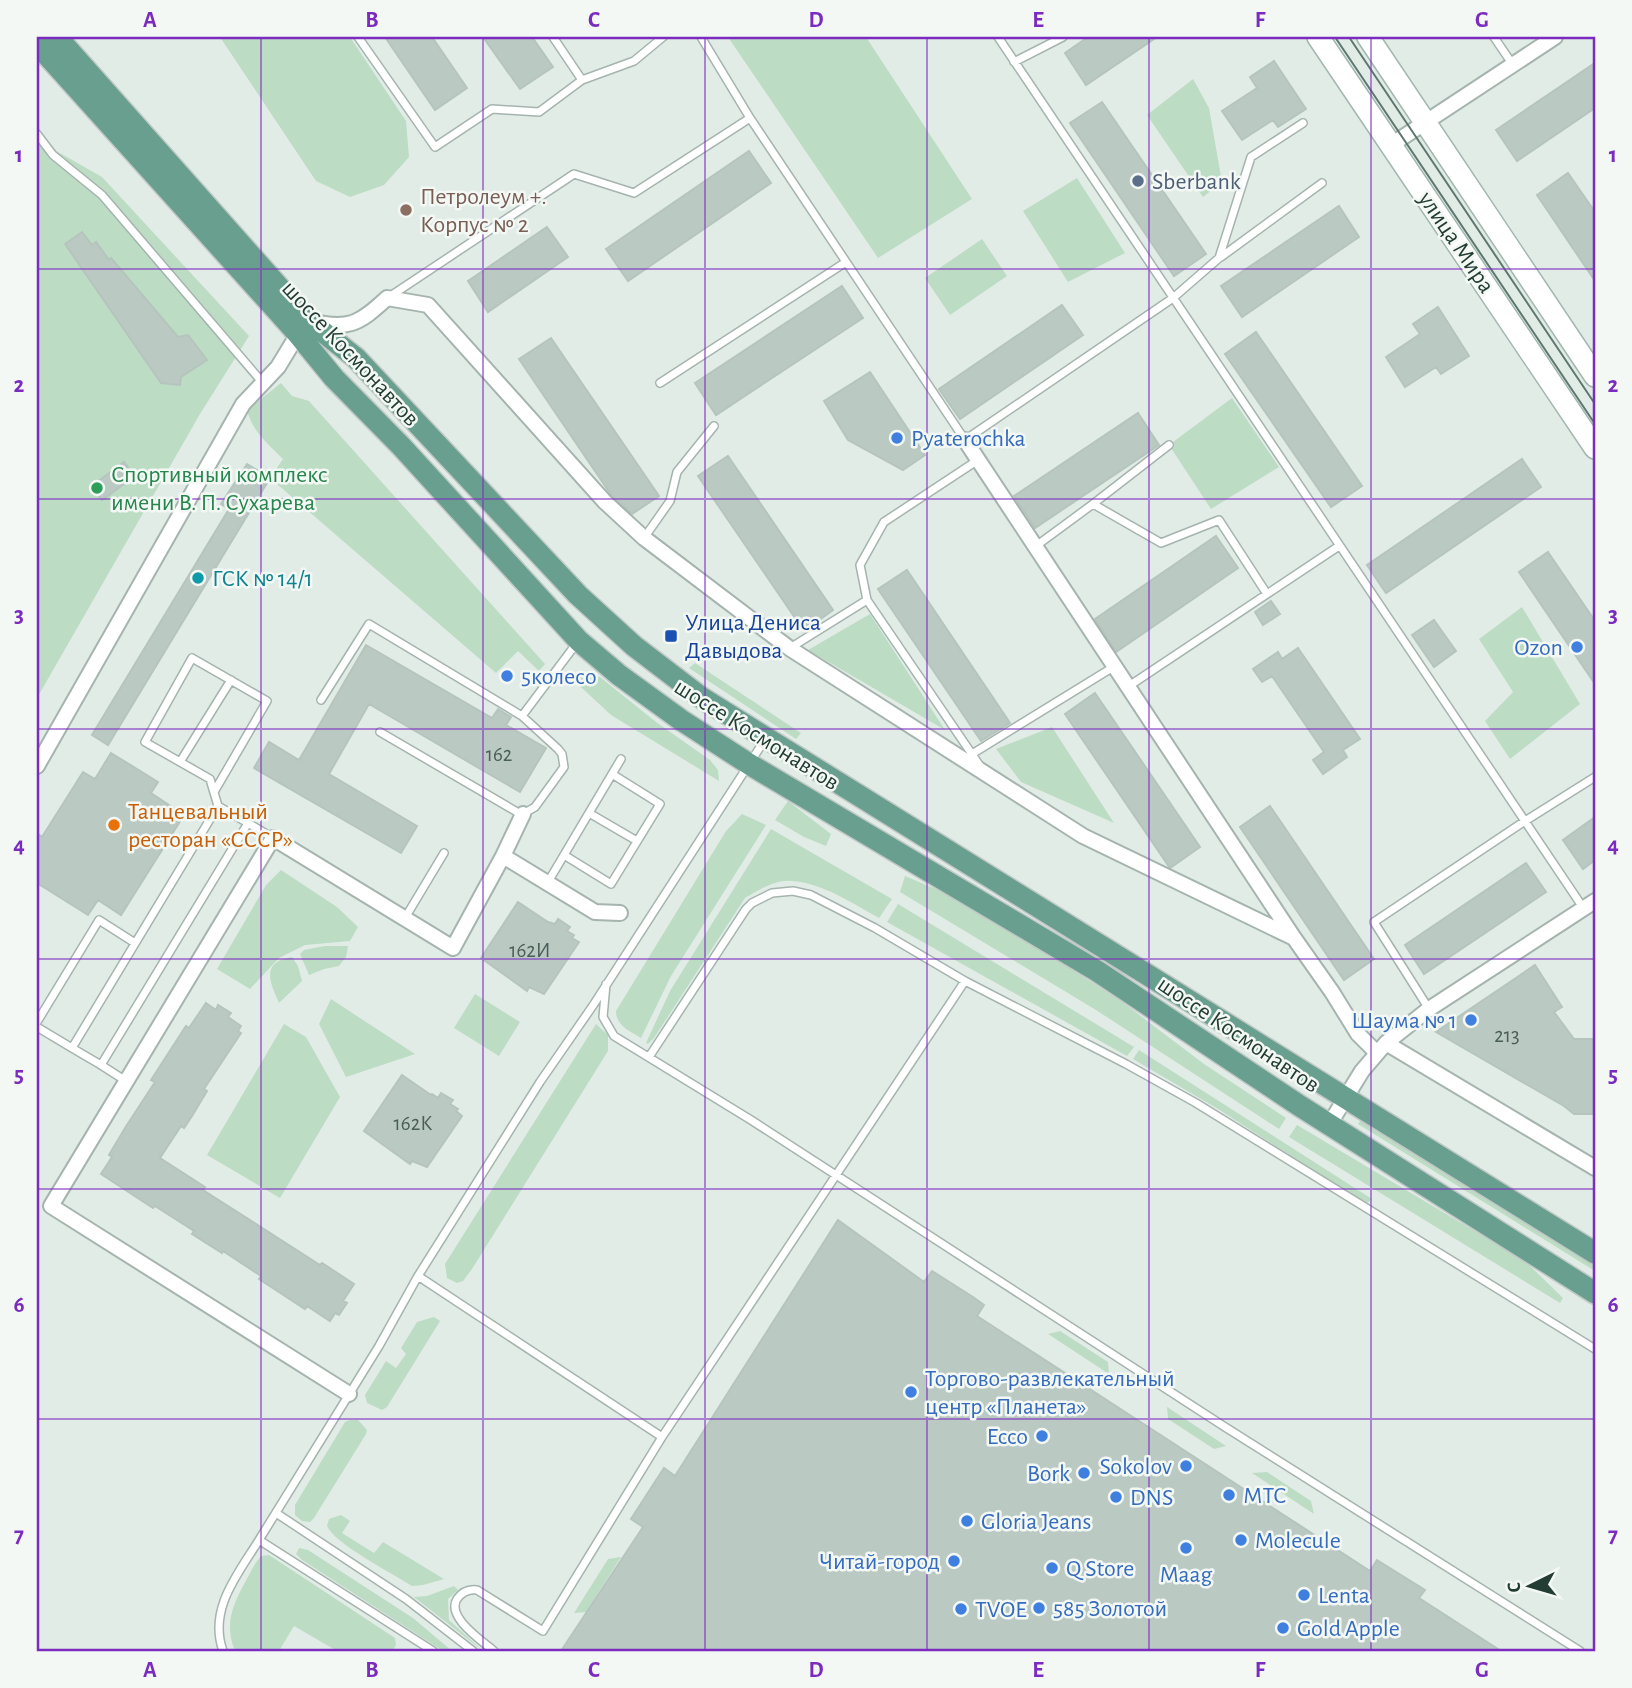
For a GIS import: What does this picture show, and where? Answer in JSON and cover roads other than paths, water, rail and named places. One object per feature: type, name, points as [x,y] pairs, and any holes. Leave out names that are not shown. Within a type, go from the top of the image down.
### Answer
[{"type":"main road","name":"улица Мира","points":[[1318,37],[1595,449]]},
{"type":"main road","name":"улица Мира","points":[[1368,37],[1595,376]]},
{"type":"main road","name":"шоссе Космонавтов","points":[[55,43],[304,328],[334,378],[401,446],[579,641],[619,675],[681,720],[750,764],[1097,971],[1329,1125],[1595,1293]]},
{"type":"main road","name":"шоссе Космонавтов","points":[[304,328],[356,358],[578,595],[634,646],[702,698],[1595,1253]]},
{"type":"street","points":[[1391,145],[1555,37]]},
{"type":"street","points":[[387,299],[428,305],[605,502],[644,538],[789,648],[1083,836],[1294,938]]},
{"type":"street","name":"шоссе Космонавтов","points":[[304,328],[335,327],[363,321],[387,299]]},
{"type":"street","points":[[37,766],[243,404],[278,368],[304,328]]},
{"type":"street","points":[[965,440],[1358,1034],[1595,1168]]},
{"type":"street","points":[[349,1394],[51,1206],[272,838],[453,948],[523,814]]},
{"type":"street","points":[[503,856],[595,912],[620,913]]},
{"type":"street","points":[[1329,1125],[1381,1047],[1429,1009],[1590,905]]},
{"type":"lane","points":[[358,37],[435,147],[492,109],[539,112],[582,80],[634,61],[663,37]]},
{"type":"lane","points":[[553,37],[582,80]]},
{"type":"lane","points":[[701,37],[750,118],[965,440],[1173,298],[1219,258],[1322,183]]},
{"type":"lane","points":[[998,37],[1525,821],[1590,905]]},
{"type":"lane","points":[[1014,62],[1063,37]]},
{"type":"lane","points":[[1494,37],[1513,65]]},
{"type":"lane","points":[[387,299],[574,174],[634,193],[750,118]]},
{"type":"lane","points":[[1219,258],[1251,157],[1303,123]]},
{"type":"lane","points":[[37,134],[53,155],[102,195],[262,382]]},
{"type":"lane","points":[[660,383],[846,262]]},
{"type":"lane","points":[[644,538],[670,500],[677,472],[714,426]]},
{"type":"lane","points":[[1035,546],[1169,445]]},
{"type":"lane","points":[[978,460],[884,522],[860,565],[867,600],[984,772]]},
{"type":"lane","points":[[1093,504],[1161,543],[1219,520],[1267,594]]},
{"type":"lane","points":[[1129,686],[1339,546]]},
{"type":"lane","points":[[789,648],[867,600]]},
{"type":"lane","points":[[321,699],[369,624],[522,716],[552,742],[564,760],[561,772],[535,807],[523,814],[380,732]]},
{"type":"lane","points":[[522,716],[579,641]]},
{"type":"lane","points":[[214,792],[267,701],[192,658],[145,742],[210,779],[218,806],[272,838]]},
{"type":"lane","points":[[972,754],[1115,666]]},
{"type":"lane","points":[[180,762],[231,680]]},
{"type":"lane","points":[[223,1651],[219,1627],[222,1607],[230,1587],[418,1276],[540,1082],[766,738]]},
{"type":"lane","points":[[548,882],[621,759]]},
{"type":"lane","points":[[564,855],[611,884],[660,803],[612,774]]},
{"type":"lane","points":[[1429,1009],[1374,922],[1595,777]]},
{"type":"lane","points":[[72,1048],[218,806]]},
{"type":"lane","points":[[589,813],[637,841]]},
{"type":"lane","points":[[101,1065],[248,822]]},
{"type":"lane","points":[[404,919],[444,853]]},
{"type":"lane","points":[[649,1057],[751,903],[772,893],[793,891],[811,895],[875,928],[965,981],[1196,1103],[1595,1349]]},
{"type":"lane","points":[[126,1082],[37,1025],[99,920],[135,943]]},
{"type":"lane","points":[[494,1651],[458,1619],[455,1604],[458,1597],[470,1590],[477,1590],[544,1631],[662,1437],[965,981]]},
{"type":"lane","points":[[606,984],[602,1010],[614,1036],[835,1175],[1236,1435],[1580,1651]]},
{"type":"lane","points":[[418,1276],[662,1437]]},
{"type":"lane","points":[[276,1513],[406,1599],[473,1651]]},
{"type":"lane","points":[[259,1540],[433,1651]]},
{"type":"tram line","points":[[1335,37],[1595,424]]},
{"type":"tram line","points":[[1349,37],[1595,404]]},
{"type":"place","name":"Sberbank","points":[[1138,181]]},
{"type":"place","name":"Петролеум +. Корпус № 2","points":[[406,210]]},
{"type":"place","name":"Pyaterochka","points":[[897,438]]},
{"type":"place","name":"Спортивный комплекс имени В. П. Сухарева","points":[[97,488]]},
{"type":"place","name":"ГСК № 14/1","points":[[198,578]]},
{"type":"place","name":"Улица Дениса Давыдова","points":[[671,636]]},
{"type":"place","name":"Ozon","points":[[1577,647]]},
{"type":"place","name":"5колесо","points":[[507,676]]},
{"type":"place","name":"Танцевальный ресторан «СССР»","points":[[114,825]]},
{"type":"place","name":"Шаума № 1","points":[[1471,1020]]},
{"type":"place","name":"Торгово-развлекательный центр «Планета»","points":[[911,1392]]},
{"type":"place","name":"Ecco","points":[[1042,1436]]},
{"type":"place","name":"Sokolov","points":[[1186,1466]]},
{"type":"place","name":"Bork","points":[[1084,1473]]},
{"type":"place","name":"МТС","points":[[1229,1495]]},
{"type":"place","name":"DNS","points":[[1116,1497]]},
{"type":"place","name":"Gloria Jeans","points":[[967,1521]]},
{"type":"place","name":"Molecule","points":[[1241,1540]]},
{"type":"place","name":"Maag","points":[[1186,1548]]},
{"type":"place","name":"Читай-город","points":[[954,1561]]},
{"type":"place","name":"Q Store","points":[[1052,1568]]},
{"type":"place","name":"Lenta","points":[[1304,1595]]},
{"type":"place","name":"585 Золотой","points":[[1039,1608]]},
{"type":"place","name":"TVOE","points":[[961,1609]]},
{"type":"place","name":"Gold Apple","points":[[1283,1628]]}]
